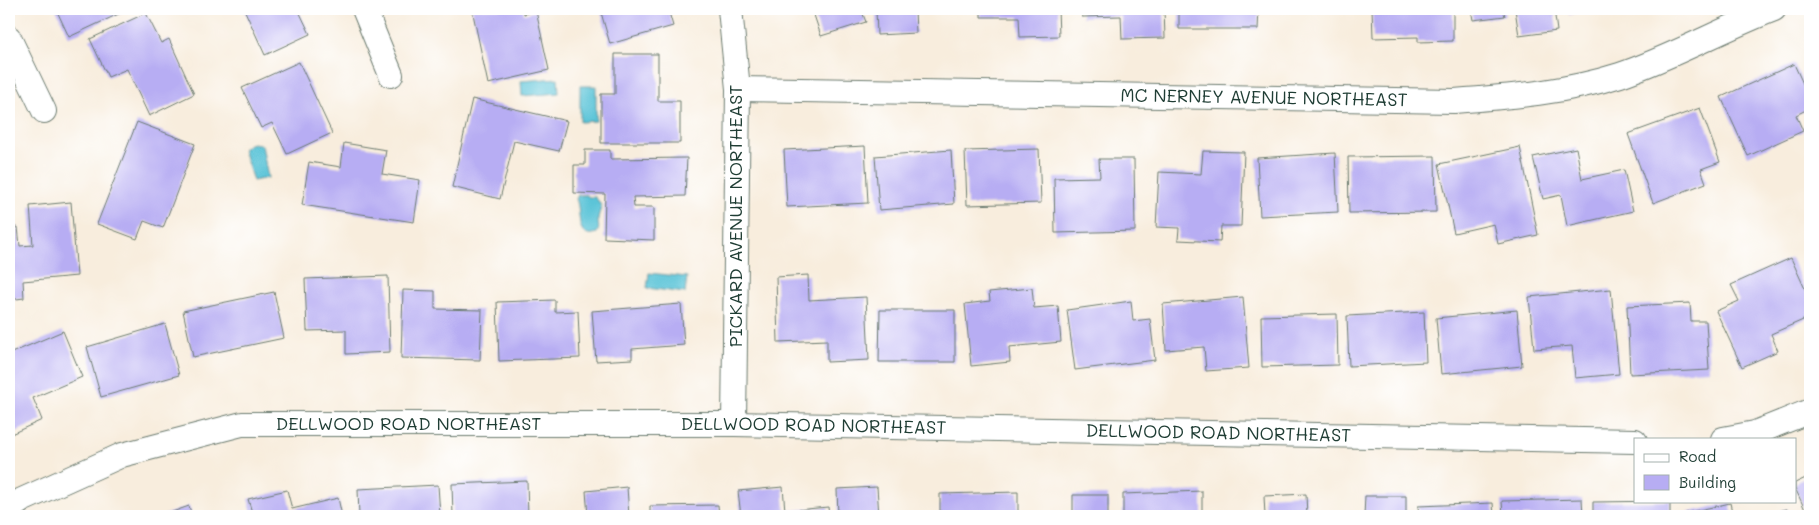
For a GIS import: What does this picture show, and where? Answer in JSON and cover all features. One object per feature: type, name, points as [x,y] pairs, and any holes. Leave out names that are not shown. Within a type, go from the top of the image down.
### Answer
[{"type":"street","points":[[364,9],[391,75]]},
{"type":"street","name":"PICKARD AVENUE NORTHEAST","points":[[730,9],[738,90],[734,424]]},
{"type":"street","name":"MC NERNEY AVENUE NORTHEAST","points":[[738,90],[1454,101],[1510,97],[1566,88],[1620,75],[1774,9]]},
{"type":"street","points":[[9,38],[44,111]]},
{"type":"street","points":[[1728,438],[1755,433],[1810,411]]},
{"type":"street","name":"DELLWOOD ROAD NORTHEAST","points":[[9,508],[22,500],[122,455],[242,424],[734,424],[1634,441]]},
{"type":"water","points":[[558,78],[559,93],[522,96],[521,81]]},
{"type":"water","points":[[580,86],[596,86],[596,121],[580,122]]},
{"type":"water","points":[[249,144],[262,145],[268,178],[253,181],[243,149]]},
{"type":"water","points":[[578,195],[595,197],[600,204],[601,209],[598,217],[599,228],[597,233],[585,233],[582,229],[576,199]]},
{"type":"water","points":[[649,273],[687,277],[685,293],[647,288]]},
{"type":"building","points":[[56,9],[124,9],[125,11],[69,37]]},
{"type":"building","points":[[244,9],[298,9],[310,34],[265,55]]},
{"type":"building","points":[[472,9],[523,9],[524,14],[536,11],[549,70],[488,84]]},
{"type":"building","points":[[600,9],[668,9],[673,26],[610,44]]},
{"type":"building","points":[[812,9],[861,9],[866,22],[821,36]]},
{"type":"building","points":[[876,9],[915,9],[916,33],[877,35]]},
{"type":"building","points":[[981,9],[1058,9],[1059,36],[1020,37],[1019,17],[981,17]]},
{"type":"building","points":[[1082,9],[1164,9],[1165,38],[1122,39],[1121,16],[1082,17]]},
{"type":"building","points":[[1179,9],[1259,9],[1258,29],[1179,29]]},
{"type":"building","points":[[1372,9],[1453,9],[1453,41],[1418,42],[1418,37],[1373,38]]},
{"type":"building","points":[[1471,9],[1503,9],[1505,16],[1473,20]]},
{"type":"building","points":[[1515,9],[1554,9],[1557,31],[1519,36]]},
{"type":"building","points":[[1568,9],[1592,9],[1569,15]]},
{"type":"building","points":[[1604,9],[1623,9],[1605,14]]},
{"type":"building","points":[[146,13],[161,43],[169,39],[194,94],[149,116],[127,69],[108,77],[90,39]]},
{"type":"building","points":[[615,54],[658,54],[658,101],[680,101],[680,143],[601,143],[601,94],[615,94]]},
{"type":"building","points":[[299,62],[332,133],[287,154],[272,123],[261,128],[242,88]]},
{"type":"building","points":[[1794,64],[1810,99],[1810,108],[1796,115],[1803,131],[1748,156],[1721,97]]},
{"type":"building","points":[[472,99],[567,121],[559,151],[514,141],[500,199],[452,187]]},
{"type":"building","points":[[1700,108],[1720,162],[1701,169],[1706,183],[1653,203],[1628,134]]},
{"type":"building","points":[[137,122],[195,144],[163,228],[144,221],[137,239],[97,224]]},
{"type":"building","points":[[344,143],[386,150],[382,174],[420,180],[414,222],[302,205],[309,162],[341,167]]},
{"type":"building","points":[[865,146],[868,203],[787,207],[784,150]]},
{"type":"building","points":[[1520,147],[1538,235],[1498,244],[1494,224],[1454,233],[1439,164]]},
{"type":"building","points":[[1576,148],[1582,179],[1624,170],[1633,211],[1567,226],[1561,195],[1543,199],[1533,157]]},
{"type":"building","points":[[1039,149],[1041,203],[967,205],[965,151]]},
{"type":"building","points":[[585,150],[610,150],[610,159],[687,158],[685,196],[633,197],[634,207],[654,207],[654,240],[604,238],[605,194],[574,193],[574,165],[585,165]]},
{"type":"building","points":[[951,150],[954,204],[879,210],[875,156]]},
{"type":"building","points":[[1203,151],[1244,152],[1241,226],[1221,226],[1220,242],[1178,240],[1179,228],[1156,227],[1159,172],[1201,174]]},
{"type":"building","points":[[1335,153],[1338,212],[1260,216],[1257,158]]},
{"type":"building","points":[[1435,156],[1436,212],[1349,213],[1348,157]]},
{"type":"building","points":[[1099,159],[1134,159],[1135,231],[1055,233],[1054,178],[1100,177]]},
{"type":"building","points":[[71,202],[77,276],[23,281],[24,298],[9,300],[9,228],[18,227],[20,246],[33,245],[30,206]]},
{"type":"building","points":[[1791,258],[1810,300],[1810,317],[1771,334],[1778,351],[1742,367],[1716,311],[1739,301],[1731,285]]},
{"type":"building","points":[[808,275],[809,300],[866,297],[869,360],[827,362],[827,340],[778,342],[776,277]]},
{"type":"building","points":[[388,276],[390,352],[346,354],[346,330],[307,331],[305,279]]},
{"type":"building","points":[[1032,288],[1034,308],[1058,306],[1061,342],[1009,347],[1010,362],[971,366],[965,304],[990,301],[989,292]]},
{"type":"building","points":[[1611,289],[1619,374],[1575,378],[1572,346],[1534,349],[1529,297]]},
{"type":"building","points":[[403,290],[435,291],[435,309],[482,310],[480,360],[401,358]]},
{"type":"building","points":[[274,292],[284,338],[193,357],[183,311]]},
{"type":"building","points":[[1243,297],[1249,368],[1206,371],[1204,347],[1166,350],[1163,304]]},
{"type":"building","points":[[555,300],[555,312],[578,311],[580,358],[499,361],[497,302]]},
{"type":"building","points":[[1131,301],[1133,321],[1150,319],[1155,360],[1075,370],[1067,310]]},
{"type":"building","points":[[1690,303],[1691,321],[1706,321],[1709,370],[1630,374],[1627,306]]},
{"type":"building","points":[[681,304],[684,345],[632,349],[632,359],[596,361],[592,311]]},
{"type":"building","points":[[880,310],[955,310],[955,362],[879,362]]},
{"type":"building","points":[[1517,310],[1522,366],[1441,374],[1436,318]]},
{"type":"building","points":[[1424,312],[1426,362],[1349,366],[1347,316]]},
{"type":"building","points":[[1337,314],[1338,365],[1262,367],[1261,316]]},
{"type":"building","points":[[165,324],[179,375],[101,397],[87,347]]},
{"type":"building","points":[[63,331],[82,377],[33,398],[42,420],[9,435],[9,354]]},
{"type":"building","points":[[1810,476],[1810,516],[1808,516],[1796,490],[1796,483]]},
{"type":"building","points":[[527,481],[528,516],[453,516],[452,484]]},
{"type":"building","points":[[438,485],[440,516],[359,516],[358,489]]},
{"type":"building","points":[[627,487],[629,516],[588,516],[586,491]]},
{"type":"building","points":[[783,487],[785,511],[828,507],[829,516],[741,516],[738,491]]},
{"type":"building","points":[[877,487],[879,516],[838,516],[837,489]]},
{"type":"building","points":[[287,490],[292,509],[338,498],[342,516],[253,516],[248,499]]},
{"type":"building","points":[[1202,491],[1202,516],[1123,516],[1123,494]]},
{"type":"building","points":[[1018,492],[1018,516],[940,516],[940,494]]},
{"type":"building","points":[[1306,494],[1307,516],[1265,516],[1264,496]]},
{"type":"building","points":[[1073,495],[1108,495],[1108,516],[1032,516],[1032,514],[1073,514]]},
{"type":"building","points":[[1365,496],[1406,496],[1406,516],[1364,516]]},
{"type":"building","points":[[1582,499],[1583,516],[1503,516],[1502,501]]},
{"type":"building","points":[[1593,502],[1670,502],[1670,516],[1593,516]]},
{"type":"building","points":[[1493,503],[1494,516],[1419,516],[1418,506]]},
{"type":"building","points":[[1730,503],[1733,516],[1687,516],[1686,513]]},
{"type":"building","points":[[718,505],[719,516],[650,516],[650,506]]},
{"type":"building","points":[[189,506],[192,516],[161,516]]},
{"type":"building","points":[[1787,509],[1789,516],[1757,516]]}]
